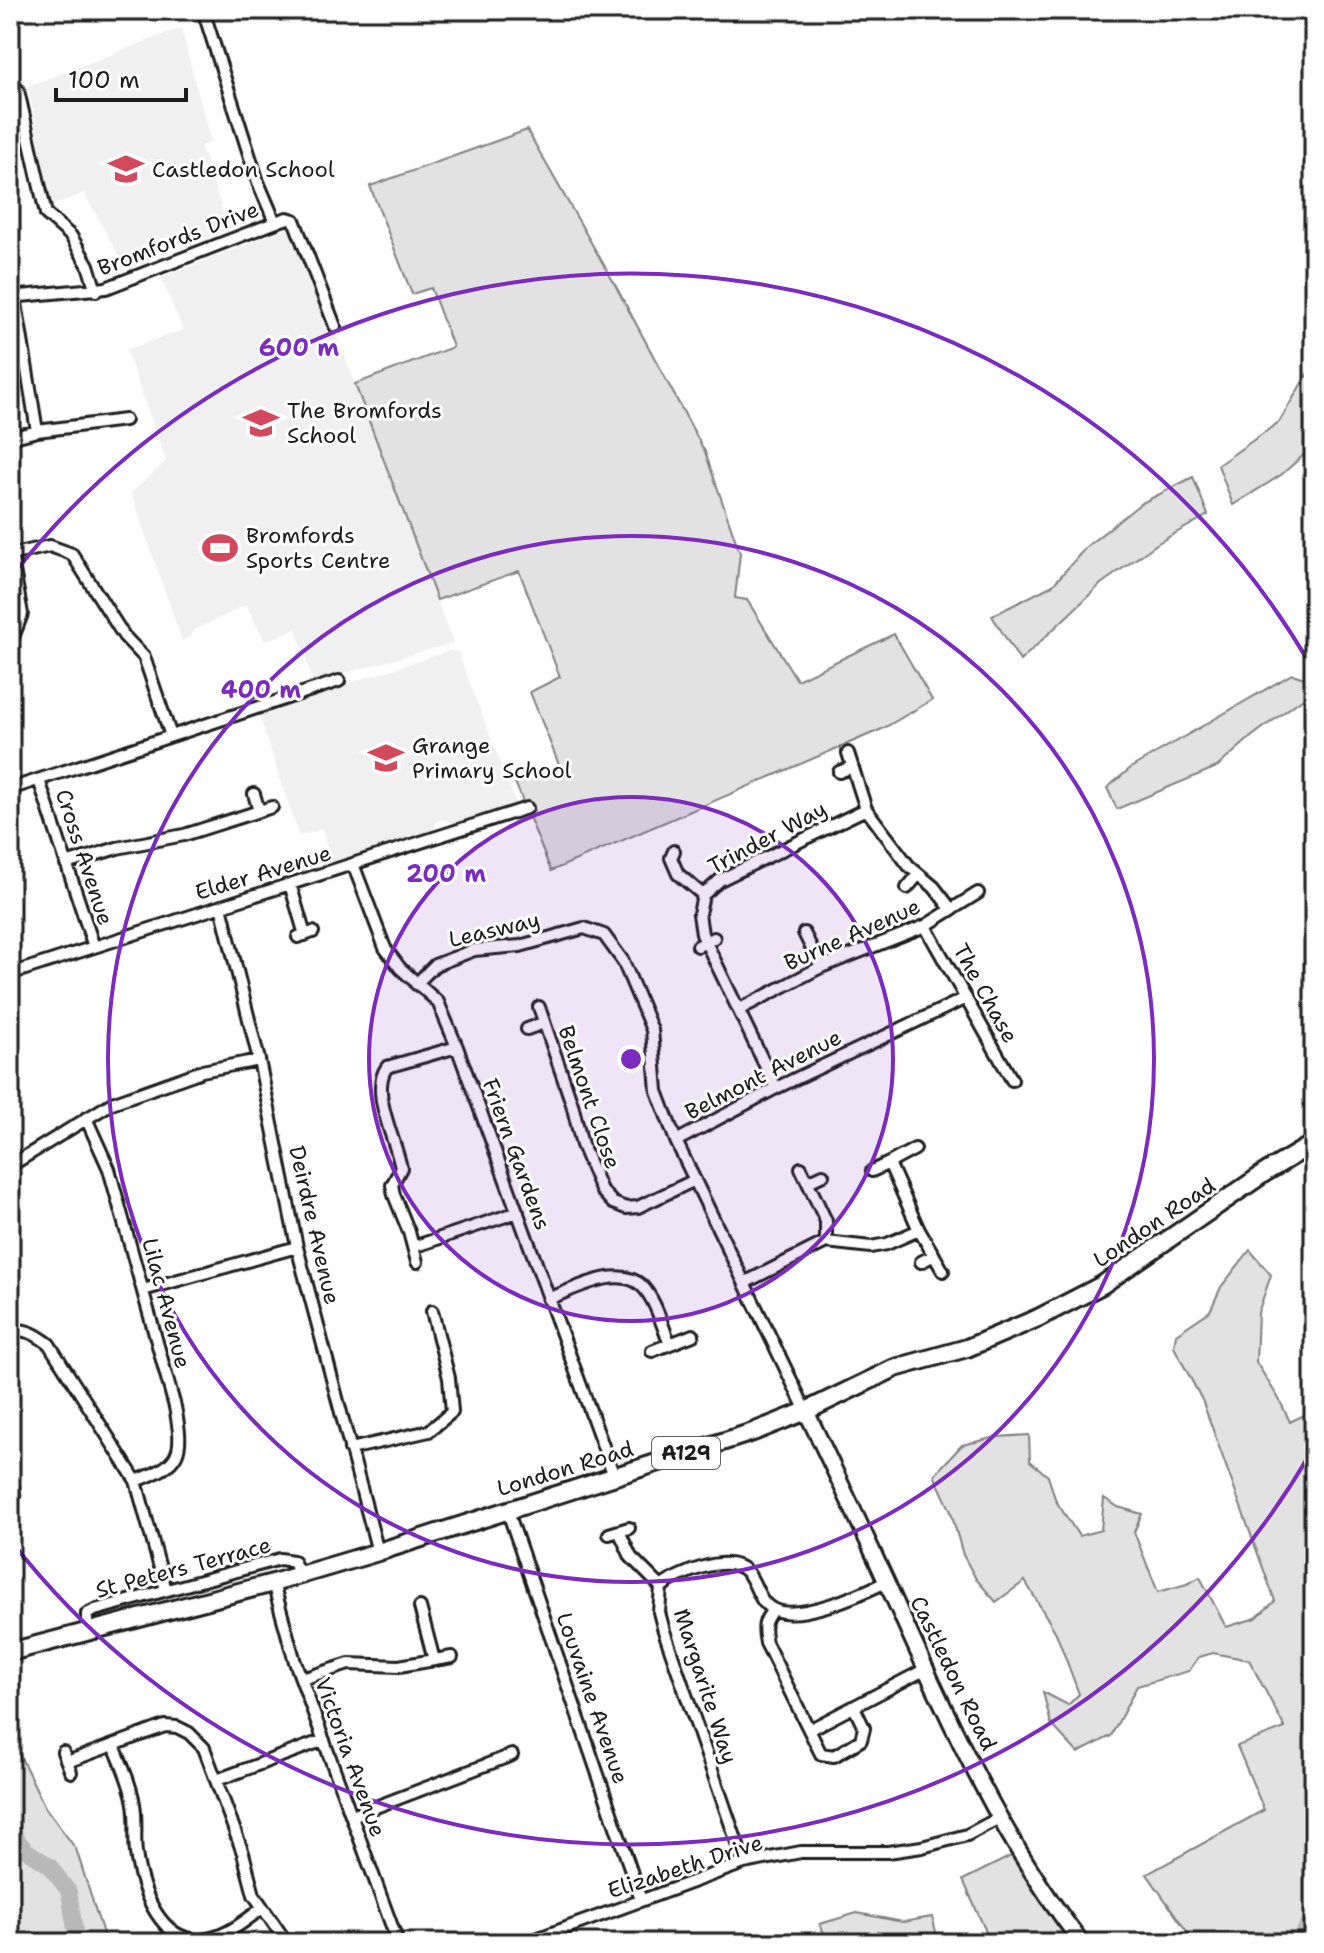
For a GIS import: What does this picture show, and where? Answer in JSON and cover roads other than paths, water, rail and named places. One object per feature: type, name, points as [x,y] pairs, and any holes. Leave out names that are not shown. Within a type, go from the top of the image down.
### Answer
[{"type":"main road","name":"London Road","points":[[10,1652],[378,1552],[753,1432],[806,1411],[895,1368],[967,1348],[1038,1318],[1102,1285],[1266,1172],[1314,1143]]},
{"type":"street","points":[[203,10],[258,182],[275,222]]},
{"type":"street","points":[[18,90],[16,105],[46,214],[71,236],[88,265],[96,291]]},
{"type":"street","name":"Bromfords Drive","points":[[12,297],[96,291],[287,218],[294,220],[335,326]]},
{"type":"street","points":[[12,297],[37,431]]},
{"type":"street","points":[[10,438],[37,431],[125,420]]},
{"type":"street","points":[[10,645],[22,614],[10,554],[50,546],[72,554],[124,636],[144,657],[171,736]]},
{"type":"street","points":[[10,789],[339,681]]},
{"type":"street","points":[[848,753],[866,809],[918,875],[934,887],[951,909]]},
{"type":"street","points":[[839,772],[852,767]]},
{"type":"street","name":"Cross Avenue","points":[[39,780],[94,947]]},
{"type":"street","points":[[254,794],[259,811]]},
{"type":"street","points":[[66,864],[117,848],[184,835],[272,807]]},
{"type":"street","name":"Elder Avenue","points":[[10,974],[527,808]]},
{"type":"street","name":"Trinder Way","points":[[776,1088],[706,942],[699,914],[703,895],[720,880],[742,868],[866,809]]},
{"type":"street","points":[[674,851],[671,858],[678,874],[703,895]]},
{"type":"street","name":"Friern Gardens","points":[[353,864],[385,948],[400,968],[438,1002],[614,1476]]},
{"type":"street","points":[[907,888],[918,875]]},
{"type":"street","points":[[290,884],[306,935]]},
{"type":"street","name":"Burne Avenue","points":[[740,1009],[821,967],[925,926],[978,893]]},
{"type":"street","name":"Deirdre Avenue","points":[[221,906],[259,1060],[297,1247],[378,1552]]},
{"type":"street","name":"The Chase","points":[[925,926],[1012,1080]]},
{"type":"street","name":"Leasway","points":[[416,984],[435,965],[474,950],[520,946],[584,928],[604,935],[623,961],[652,1030],[657,1091],[676,1141]]},
{"type":"street","points":[[804,933],[821,967]]},
{"type":"street","name":"Belmont Avenue","points":[[806,1411],[676,1141],[776,1088],[966,998]]},
{"type":"street","name":"Belmont Close","points":[[539,1007],[572,1104],[582,1145],[607,1197],[623,1207],[638,1207],[695,1180]]},
{"type":"street","points":[[527,1029],[544,1023]]},
{"type":"street","points":[[417,1262],[392,1185],[401,1168],[380,1090],[381,1075],[387,1067],[457,1047]]},
{"type":"street","points":[[10,1166],[112,1103],[202,1071],[259,1060]]},
{"type":"street","name":"Lilac Avenue","points":[[86,1118],[109,1169],[181,1436],[176,1457],[167,1468],[136,1481]]},
{"type":"street","points":[[872,1171],[915,1149]]},
{"type":"street","points":[[889,1163],[919,1230],[943,1271]]},
{"type":"street","points":[[801,1168],[826,1221],[826,1242]]},
{"type":"street","points":[[808,1182],[823,1175]]},
{"type":"street","points":[[413,1247],[518,1212]]},
{"type":"street","points":[[746,1282],[826,1242],[879,1246],[919,1230]]},
{"type":"street","points":[[143,1290],[297,1247]]},
{"type":"street","points":[[921,1262],[934,1255]]},
{"type":"street","points":[[548,1299],[609,1278],[625,1277],[640,1284],[649,1295],[670,1344]]},
{"type":"street","points":[[350,1449],[429,1431],[452,1412],[449,1378],[432,1311]]},
{"type":"street","points":[[10,1330],[19,1329],[35,1334],[49,1344],[136,1481],[166,1590]]},
{"type":"street","points":[[652,1351],[693,1335]]},
{"type":"street","name":"Castledon Road","points":[[806,1411],[924,1670],[1001,1817],[1045,1891],[1082,1943]]},
{"type":"street","points":[[10,1473],[14,1495],[10,1495]]},
{"type":"street","name":"Louvaine Avenue","points":[[507,1509],[641,1900]]},
{"type":"street","name":"Margarite Way","points":[[619,1531],[631,1557],[661,1587],[659,1612],[664,1631],[744,1863]]},
{"type":"street","name":"St Peters Terrace","points":[[87,1632],[87,1614],[166,1590],[280,1559],[293,1561],[300,1574]]},
{"type":"street","points":[[661,1587],[684,1574],[727,1564],[748,1573],[764,1602],[773,1610],[796,1614],[886,1582]]},
{"type":"street","name":"Victoria Avenue","points":[[273,1583],[302,1679],[398,1943]]},
{"type":"street","points":[[420,1607],[434,1660]]},
{"type":"street","points":[[773,1610],[763,1627],[766,1643],[821,1754],[834,1756],[856,1744],[864,1734],[854,1707]]},
{"type":"street","points":[[302,1679],[357,1663],[399,1666],[452,1657]]},
{"type":"street","points":[[809,1730],[924,1670]]},
{"type":"street","points":[[67,1762],[165,1726],[177,1727],[198,1740],[217,1780],[254,1895],[287,1943]]},
{"type":"street","points":[[217,1780],[324,1740]]},
{"type":"street","points":[[114,1745],[134,1801],[134,1839],[141,1875],[153,1906],[168,1928],[187,1939],[209,1939],[226,1933],[261,1909]]},
{"type":"street","points":[[352,1816],[512,1755]]},
{"type":"street","name":"Elizabeth Drive","points":[[525,1943],[744,1863],[801,1852],[888,1852],[922,1847],[967,1835],[1001,1817]]},
{"type":"waterway","points":[[10,1831],[26,1850],[50,1866],[69,1892],[77,1943]]},
{"type":"waterway","points":[[1298,1943],[1314,1913]]},
{"type":"place","name":"Castledon School","points":[[126,169]]},
{"type":"place","name":"The Bromfords School","points":[[261,423]]},
{"type":"place","name":"Bromfords Sports Centre","points":[[220,548]]},
{"type":"place","name":"Grange Primary School","points":[[386,758]]}]
